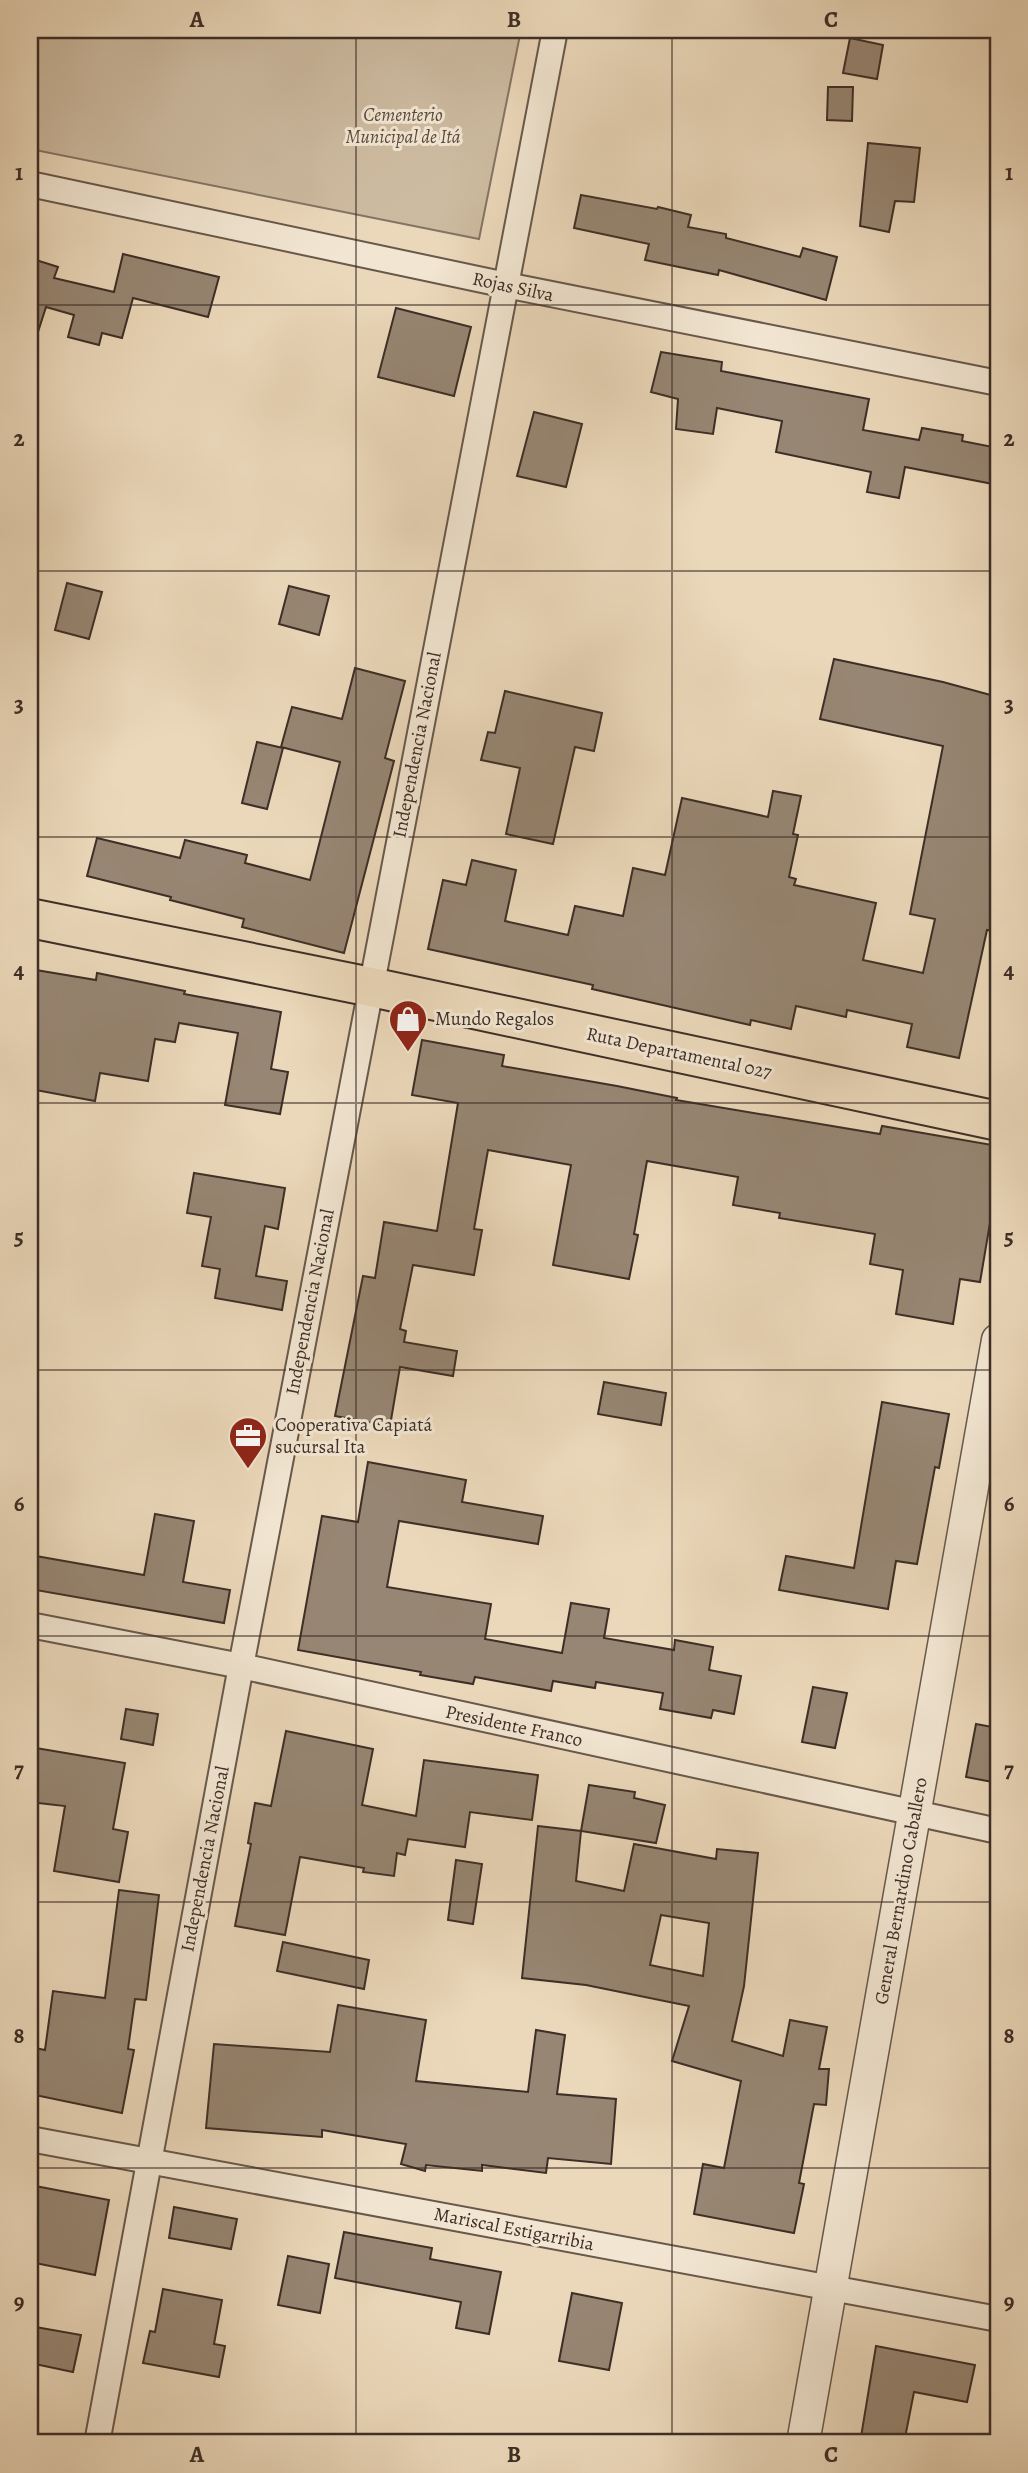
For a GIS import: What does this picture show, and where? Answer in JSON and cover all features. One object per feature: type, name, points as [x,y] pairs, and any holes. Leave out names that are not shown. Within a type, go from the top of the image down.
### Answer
[{"type":"main road","name":"Ruta Departamental 027","points":[[30,918],[371,987],[998,1121]]},
{"type":"street","name":"Independencia Nacional","points":[[97,2443],[241,1666],[555,30]]},
{"type":"street","name":"Rojas Silva","points":[[30,184],[506,285],[998,383]]},
{"type":"street","name":"General Bernardino Caballero","points":[[803,2443],[998,1340]]},
{"type":"street","name":"Presidente Franco","points":[[30,1625],[241,1666],[998,1831]]},
{"type":"street","name":"Mariscal Estigarribia","points":[[30,2139],[998,2319]]},
{"type":"green space","name":"Cementerio Municipal de Itá","points":[[30,30],[521,30],[479,239],[30,149]]},
{"type":"building","points":[[850,38],[883,45],[877,79],[843,73]]},
{"type":"building","points":[[828,87],[853,87],[852,121],[827,120]]},
{"type":"building","points":[[868,143],[920,148],[914,202],[895,201],[889,232],[860,226]]},
{"type":"building","points":[[581,195],[691,215],[688,227],[726,234],[726,238],[800,257],[803,248],[837,257],[826,300],[719,270],[718,275],[645,260],[649,244],[574,228]]},
{"type":"building","points":[[123,254],[219,277],[208,317],[133,298],[122,338],[102,333],[99,345],[68,337],[74,315],[46,307],[36,338],[30,337],[30,258],[58,267],[54,278],[114,292]]},
{"type":"building","points":[[396,308],[471,327],[454,396],[378,377]]},
{"type":"building","points":[[661,352],[722,362],[721,371],[869,399],[863,430],[919,440],[922,428],[963,435],[962,441],[998,448],[998,485],[905,467],[899,498],[867,492],[871,472],[776,452],[782,421],[717,408],[713,434],[676,429],[678,399],[651,392]]},
{"type":"building","points":[[534,412],[582,424],[566,487],[517,476]]},
{"type":"building","points":[[67,583],[102,592],[89,639],[55,630]]},
{"type":"building","points":[[289,586],[329,596],[319,635],[279,624]]},
{"type":"building","points":[[834,659],[943,682],[998,697],[998,932],[987,930],[959,1058],[907,1047],[912,1024],[847,1010],[846,1017],[796,1006],[791,1029],[751,1020],[750,1025],[592,989],[593,985],[428,949],[443,880],[466,885],[472,860],[516,870],[505,921],[568,935],[575,906],[623,916],[633,868],[665,875],[682,798],[768,817],[773,791],[801,796],[793,834],[798,835],[789,877],[796,879],[794,885],[876,903],[863,960],[923,973],[935,919],[910,914],[943,746],[820,719]]},
{"type":"building","points":[[355,668],[405,681],[385,758],[394,761],[344,953],[242,927],[244,919],[87,876],[97,838],[180,858],[185,840],[247,855],[245,863],[310,880],[340,762],[281,747],[292,707],[342,719]]},
{"type":"building","points":[[505,691],[602,713],[594,751],[575,747],[553,844],[506,834],[520,768],[481,760],[488,732],[495,733]]},
{"type":"building","points":[[257,742],[283,748],[267,809],[242,803]]},
{"type":"building","points":[[30,969],[96,980],[97,973],[185,991],[184,994],[281,1012],[271,1069],[288,1072],[280,1114],[225,1105],[238,1033],[179,1023],[175,1042],[155,1039],[148,1081],[100,1073],[95,1101],[30,1089]]},
{"type":"building","points":[[422,1040],[504,1055],[502,1066],[617,1086],[677,1098],[676,1100],[880,1134],[882,1126],[998,1146],[998,1176],[980,1282],[960,1279],[953,1324],[896,1314],[903,1270],[870,1264],[875,1234],[779,1218],[780,1213],[733,1205],[738,1177],[647,1161],[634,1234],[638,1235],[629,1279],[553,1265],[571,1165],[488,1150],[474,1229],[482,1230],[474,1275],[413,1265],[400,1329],[406,1331],[404,1342],[457,1351],[453,1376],[400,1367],[390,1426],[335,1416],[363,1276],[375,1278],[384,1222],[437,1231],[458,1103],[412,1095]]},
{"type":"building","points":[[194,1173],[285,1188],[278,1229],[265,1226],[256,1276],[287,1281],[282,1310],[215,1298],[220,1269],[202,1266],[211,1217],[187,1213]]},
{"type":"building","points":[[604,1382],[666,1393],[661,1425],[598,1414]]},
{"type":"building","points":[[882,1402],[949,1414],[939,1468],[935,1467],[917,1564],[896,1561],[888,1609],[779,1590],[786,1556],[854,1568]]},
{"type":"building","points":[[368,1462],[466,1480],[462,1502],[543,1516],[538,1544],[399,1521],[387,1587],[491,1604],[485,1639],[562,1653],[571,1603],[609,1609],[604,1638],[674,1650],[675,1640],[713,1647],[709,1670],[741,1676],[734,1714],[713,1710],[711,1718],[660,1709],[663,1693],[596,1682],[595,1688],[553,1681],[551,1691],[475,1677],[473,1684],[298,1650],[322,1516],[358,1522]]},
{"type":"building","points":[[155,1514],[194,1521],[183,1582],[230,1590],[224,1623],[30,1589],[30,1555],[144,1575]]},
{"type":"building","points":[[813,1687],[847,1693],[835,1748],[802,1742]]},
{"type":"building","points":[[126,1709],[158,1714],[153,1745],[121,1739]]},
{"type":"building","points":[[976,1724],[998,1728],[998,1783],[966,1777]]},
{"type":"building","points":[[286,1731],[373,1749],[362,1805],[416,1816],[424,1760],[538,1775],[532,1820],[470,1812],[465,1847],[408,1839],[405,1855],[397,1853],[394,1876],[363,1872],[364,1868],[300,1857],[285,1935],[235,1926],[251,1844],[248,1843],[255,1803],[271,1806]]},
{"type":"building","points":[[30,1747],[125,1763],[113,1829],[128,1832],[119,1882],[54,1871],[65,1806],[30,1802]]},
{"type":"building","points":[[589,1785],[635,1792],[634,1798],[665,1805],[656,1843],[581,1831]]},
{"type":"building","points":[[538,1826],[581,1831],[576,1881],[624,1891],[634,1844],[716,1859],[717,1849],[758,1853],[744,1986],[732,2041],[783,2056],[790,2020],[827,2027],[819,2069],[829,2069],[826,2105],[814,2104],[799,2183],[804,2184],[794,2233],[694,2214],[703,2164],[724,2168],[741,2081],[672,2061],[689,2006],[586,1985],[522,1978]],"holes":[[[661,1915],[709,1923],[703,1976],[650,1965]]]},
{"type":"building","points":[[456,1860],[482,1864],[473,1924],[448,1920]]},
{"type":"building","points":[[119,1890],[159,1895],[146,2000],[135,1999],[128,2049],[134,2050],[122,2113],[30,2094],[30,2047],[45,2050],[53,1991],[105,1998]]},
{"type":"building","points":[[283,1942],[369,1960],[364,1989],[277,1971]]},
{"type":"building","points":[[338,2005],[426,2020],[416,2081],[528,2092],[536,2030],[565,2035],[557,2094],[616,2099],[611,2164],[548,2158],[546,2173],[482,2165],[482,2171],[426,2165],[425,2171],[401,2164],[406,2144],[322,2130],[322,2137],[206,2128],[214,2044],[330,2052]]},
{"type":"building","points":[[30,2185],[109,2200],[95,2275],[30,2262]]},
{"type":"building","points":[[174,2207],[237,2219],[231,2249],[169,2238]]},
{"type":"building","points":[[344,2232],[432,2248],[430,2259],[501,2272],[489,2334],[456,2328],[461,2302],[335,2278]]},
{"type":"building","points":[[288,2256],[329,2264],[320,2313],[278,2305]]},
{"type":"building","points":[[163,2289],[222,2300],[214,2344],[225,2346],[219,2377],[143,2363],[150,2331],[155,2332]]},
{"type":"building","points":[[572,2293],[622,2303],[609,2370],[559,2361]]},
{"type":"building","points":[[30,2326],[81,2335],[73,2372],[30,2363]]},
{"type":"building","points":[[876,2346],[975,2365],[967,2402],[914,2392],[904,2443],[860,2443]]},
{"type":"place","name":"Mundo Regalos","points":[[408,1053]]},
{"type":"place","name":"Cooperativa Capiatá sucursal Ita","points":[[248,1470]]}]
